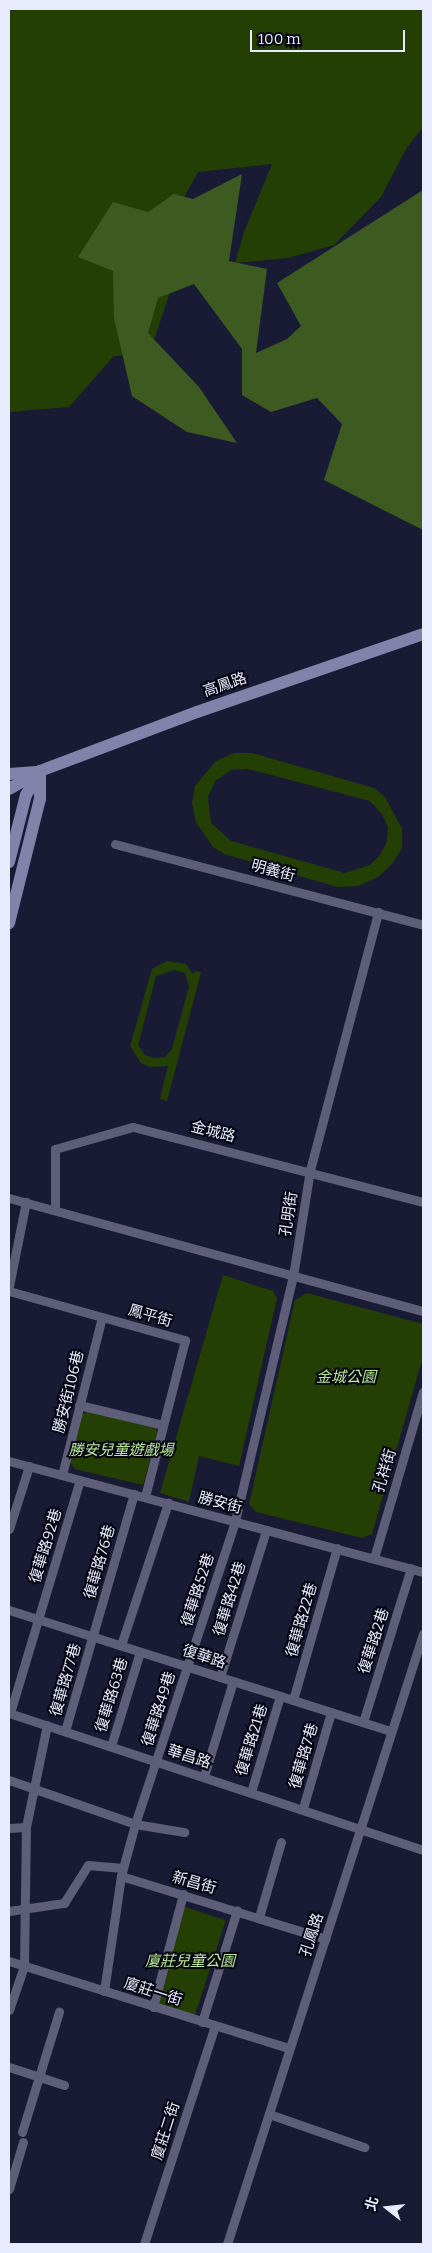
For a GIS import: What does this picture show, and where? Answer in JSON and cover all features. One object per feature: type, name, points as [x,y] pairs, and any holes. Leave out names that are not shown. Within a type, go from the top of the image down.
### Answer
[{"type":"street","name":"高鳳路","points":[[9,789],[40,772],[197,712],[423,634]]},
{"type":"street","name":"高鳳路","points":[[9,774],[40,772]]},
{"type":"street","points":[[9,862],[26,795],[40,772]]},
{"type":"street","points":[[9,923],[40,799],[40,772]]},
{"type":"street","name":"明義街","points":[[115,844],[423,925]]},
{"type":"street","name":"孔明街","points":[[235,1521],[293,1276],[310,1170],[378,912]]},
{"type":"street","name":"金城路","points":[[55,1210],[55,1150],[133,1127],[310,1170],[423,1202]]},
{"type":"street","points":[[9,1198],[423,1312]]},
{"type":"street","points":[[9,1286],[26,1202]]},
{"type":"street","name":"鳳平街","points":[[9,1291],[185,1340],[146,1498]]},
{"type":"street","name":"勝安街106巷","points":[[62,1475],[102,1317]]},
{"type":"street","name":"孔祥街","points":[[374,1558],[423,1392]]},
{"type":"street","points":[[79,1405],[163,1425]]},
{"type":"street","name":"勝安街","points":[[9,1461],[423,1572]]},
{"type":"street","points":[[9,1529],[29,1466]]},
{"type":"street","name":"復華路92巷","points":[[10,1713],[80,1480]]},
{"type":"street","name":"復華路76巷","points":[[92,1636],[134,1494]]},
{"type":"street","points":[[120,1645],[168,1503]]},
{"type":"street","name":"復華路52巷","points":[[187,1666],[235,1521]]},
{"type":"street","name":"復華路42巷","points":[[220,1677],[266,1530]]},
{"type":"street","name":"復華路22巷","points":[[293,1700],[337,1548]]},
{"type":"street","name":"復華路2巷","points":[[363,1722],[411,1568]]},
{"type":"street","name":"復華路","points":[[9,1610],[391,1731]]},
{"type":"street","name":"孔鳳路","points":[[227,2244],[423,1634]]},
{"type":"street","name":"復華路77巷","points":[[65,1731],[92,1636]]},
{"type":"street","name":"復華路63巷","points":[[111,1746],[140,1652]]},
{"type":"street","name":"復華路49巷","points":[[156,1760],[187,1666]]},
{"type":"street","points":[[204,1776],[233,1681]]},
{"type":"street","name":"復華路21巷","points":[[251,1792],[280,1696]]},
{"type":"street","name":"復華路7巷","points":[[303,1808],[331,1712]]},
{"type":"street","name":"華昌路","points":[[10,1713],[303,1808],[423,1850]]},
{"type":"street","points":[[9,2010],[24,1966],[26,1827],[47,1725]]},
{"type":"street","points":[[104,1990],[122,1872],[135,1824],[156,1760]]},
{"type":"street","points":[[9,1780],[135,1824],[184,1832]]},
{"type":"street","points":[[9,1828],[26,1827]]},
{"type":"street","points":[[259,1917],[281,1842]]},
{"type":"street","name":"新昌街","points":[[9,1911],[64,1903],[88,1865],[122,1872],[183,1894],[326,1939]]},
{"type":"street","points":[[153,2006],[183,1894]]},
{"type":"street","points":[[202,2022],[237,1910]]},
{"type":"street","name":"廈莊一街","points":[[9,1961],[290,2048]]},
{"type":"street","points":[[22,2132],[59,2012]]},
{"type":"street","name":"廈莊二街","points":[[144,2244],[215,2026]]},
{"type":"street","points":[[9,2067],[64,2085]]},
{"type":"street","points":[[269,2114],[364,2147]]},
{"type":"street","points":[[9,2189],[23,2142]]},
{"type":"green space","points":[[9,9],[423,9],[423,127],[406,149],[381,197],[334,245],[288,258],[235,263],[244,232],[272,164],[198,172],[168,226],[170,292],[151,349],[113,357],[69,407],[9,412]]},
{"type":"green space","points":[[242,174],[229,261],[267,269],[256,353],[287,339],[301,326],[277,283],[423,190],[423,530],[324,480],[342,424],[317,398],[271,412],[242,395],[242,349],[194,284],[158,298],[148,333],[199,387],[237,443],[187,432],[132,396],[114,318],[113,271],[78,257],[113,202],[148,212],[174,194],[193,199]]},
{"type":"green space","points":[[234,753],[252,753],[374,788],[385,797],[402,829],[402,848],[392,864],[378,877],[358,886],[337,887],[224,854],[213,847],[196,822],[192,803],[195,786],[216,761]],"holes":[[[248,769],[370,801],[382,814],[388,827],[387,842],[380,855],[370,865],[345,873],[231,841],[211,823],[208,797],[215,781],[231,770]]]},
{"type":"green space","points":[[167,961],[186,964],[193,974],[195,971],[201,972],[167,1101],[160,1099],[168,1066],[150,1067],[141,1063],[130,1046],[152,969]],"holes":[[[174,970],[185,973],[189,986],[172,1049],[165,1057],[154,1058],[145,1055],[138,1045],[156,976]]]},
{"type":"green space","points":[[223,1275],[273,1291],[277,1298],[239,1466],[199,1456],[189,1502],[160,1493]]},
{"type":"green space","name":"金城公園","points":[[307,1293],[423,1324],[423,1357],[372,1534],[362,1538],[256,1512],[249,1504],[295,1300]]},
{"type":"green space","name":"勝安兒童遊戲場","points":[[88,1411],[155,1428],[158,1432],[143,1485],[75,1469],[70,1462],[82,1414]]},
{"type":"green space","name":"廈莊兒童公園","points":[[182,1906],[226,1920],[194,2017],[150,2003]]}]
